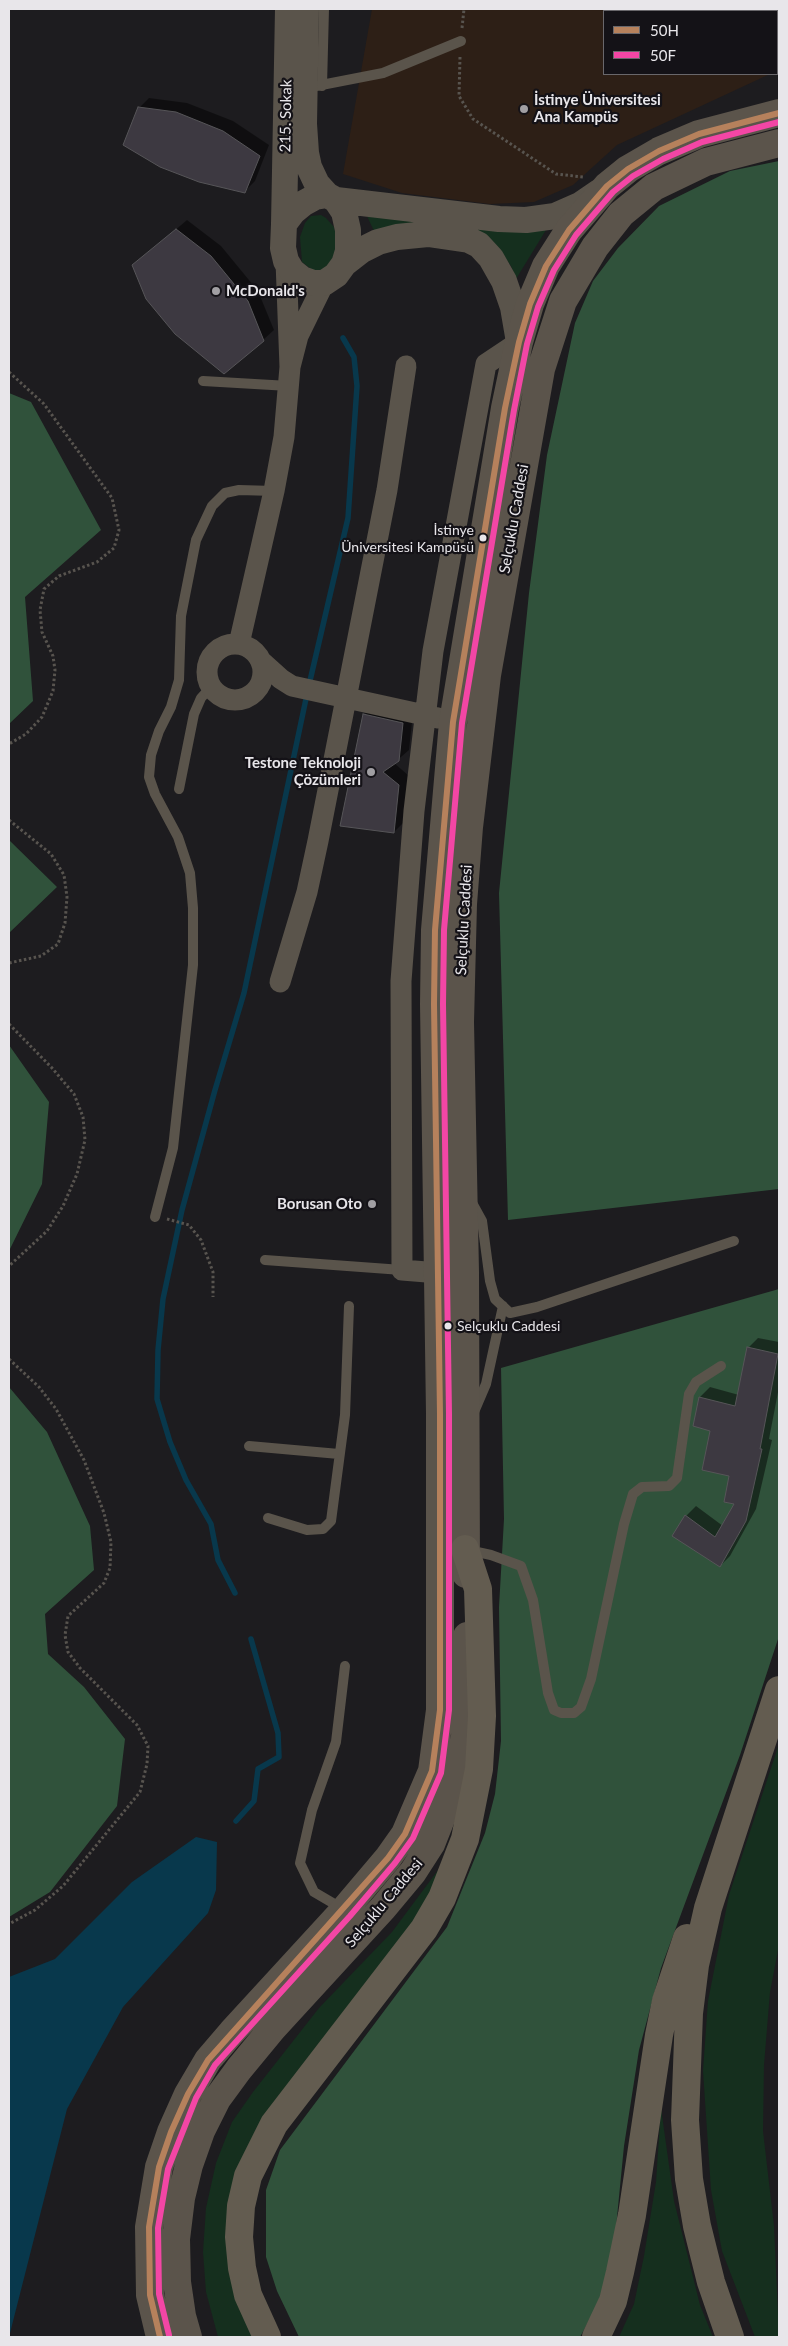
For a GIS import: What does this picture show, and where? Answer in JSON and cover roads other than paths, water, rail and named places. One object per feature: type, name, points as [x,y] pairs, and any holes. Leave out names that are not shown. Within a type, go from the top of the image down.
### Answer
[{"type":"highway","points":[[267,2337],[248,2295],[242,2268],[240,2229],[248,2176],[274,2124],[424,1929],[442,1898],[465,1839],[479,1769],[482,1716],[478,1589],[464,1549]]},
{"type":"highway","points":[[730,2337],[710,2282],[697,2226],[689,2179],[685,2120],[689,2013],[695,1964],[708,1908],[779,1690]]},
{"type":"highway","points":[[596,2337],[613,2302],[632,2215],[652,2073],[666,2001],[699,1906],[727,1848]]},
{"type":"main road","name":"Selçuklu Caddesi","points":[[160,2337],[150,2295],[148,2228],[159,2167],[171,2132],[188,2094],[208,2060],[344,1910],[388,1858],[405,1834],[432,1771],[438,1737],[440,1710],[439,1273],[434,1004],[435,940],[453,722],[504,408],[519,342],[530,304],[546,266],[569,230],[610,184],[628,169],[651,156],[699,134],[779,113]]},
{"type":"main road","name":"Selçuklu Caddesi","points":[[188,2337],[182,2316],[177,2282],[176,2239],[181,2198],[189,2165],[201,2131],[216,2099],[261,2042],[413,1872],[431,1844],[457,1778],[465,1737],[468,1610],[464,1549],[465,1434],[461,964],[469,827],[488,666],[547,348],[563,301],[578,273],[595,247],[621,214],[654,187],[706,162],[779,143]]},
{"type":"street","name":"215. Sokak","points":[[284,224],[304,88],[288,9]]},
{"type":"street","name":"215. Sokak","points":[[306,9],[304,88],[306,153],[313,176],[331,198]]},
{"type":"street","points":[[239,644],[274,491],[284,437],[289,376],[286,261],[283,248],[284,224],[293,212],[315,197],[489,218],[526,220],[555,216],[580,205],[610,184]]},
{"type":"street","points":[[331,198],[344,212],[348,230],[348,251],[344,264]]},
{"type":"street","points":[[289,376],[298,336],[324,283],[336,275],[344,264],[362,250],[378,242],[397,237],[428,234],[469,240],[479,245],[491,258],[504,280],[513,308],[519,342],[486,364],[433,651],[414,811],[400,981],[402,1270],[439,1273]]},
{"type":"street","points":[[286,261],[292,271],[302,279],[313,283],[324,283]]},
{"type":"street","points":[[280,982],[307,892],[337,695],[387,490],[406,366]]},
{"type":"street","points":[[261,661],[262,680],[251,696],[243,700],[225,699],[210,688],[206,670],[213,653],[221,647],[239,644],[248,646],[261,661],[292,686],[426,713],[453,722]]},
{"type":"lane","points":[[324,9],[304,88],[383,73],[461,41]]},
{"type":"lane","points":[[203,381],[289,376]]},
{"type":"lane","points":[[155,1216],[173,1148],[193,964],[193,908],[190,873],[178,837],[155,794],[150,776],[151,755],[158,731],[171,707],[179,680],[181,616],[196,540],[212,506],[226,493],[239,490],[274,491]]},
{"type":"lane","points":[[179,789],[194,714],[202,698],[210,688]]},
{"type":"lane","points":[[463,1187],[482,1221],[490,1281],[495,1299],[510,1313],[537,1307],[734,1241]]},
{"type":"lane","points":[[265,1260],[402,1270]]},
{"type":"lane","points":[[268,1518],[307,1530],[323,1529],[331,1521],[345,1415],[349,1306]]},
{"type":"lane","points":[[465,1434],[486,1384],[503,1306]]},
{"type":"lane","points":[[464,1549],[491,1555],[521,1566],[533,1600],[554,1710],[561,1713],[574,1712],[581,1708],[591,1679],[624,1524],[633,1494],[642,1487],[669,1486],[677,1478],[689,1394],[696,1382],[721,1366]]},
{"type":"lane","points":[[249,1446],[339,1454]]},
{"type":"lane","points":[[344,1910],[314,1892],[300,1863],[312,1810],[336,1742],[345,1666]]},
{"type":"water","points":[[196,1837],[217,1842],[216,1890],[208,1913],[123,2007],[67,2109],[9,2337],[9,1977],[55,1959],[132,1882]]},
{"type":"waterway","points":[[309,685],[348,518],[357,386],[354,357],[343,338]]},
{"type":"waterway","points":[[235,1593],[218,1560],[211,1524],[186,1480],[170,1442],[157,1399],[158,1350],[163,1299],[182,1210],[244,993],[307,694]]},
{"type":"waterway","points":[[236,1821],[254,1801],[258,1769],[279,1757],[278,1733],[251,1639]]},
{"type":"place","name":"İstinye Üniversitesi Ana Kampüs","points":[[524,109]]},
{"type":"place","name":"McDonald's","points":[[216,291]]},
{"type":"place","name":"İstinye Üniversitesi Kampüsü","points":[[483,538]]},
{"type":"place","name":"Testone Teknoloji Çözümleri","points":[[371,772]]},
{"type":"place","name":"Borusan Oto","points":[[372,1204]]},
{"type":"place","name":"Selçuklu Caddesi","points":[[448,1326]]}]
